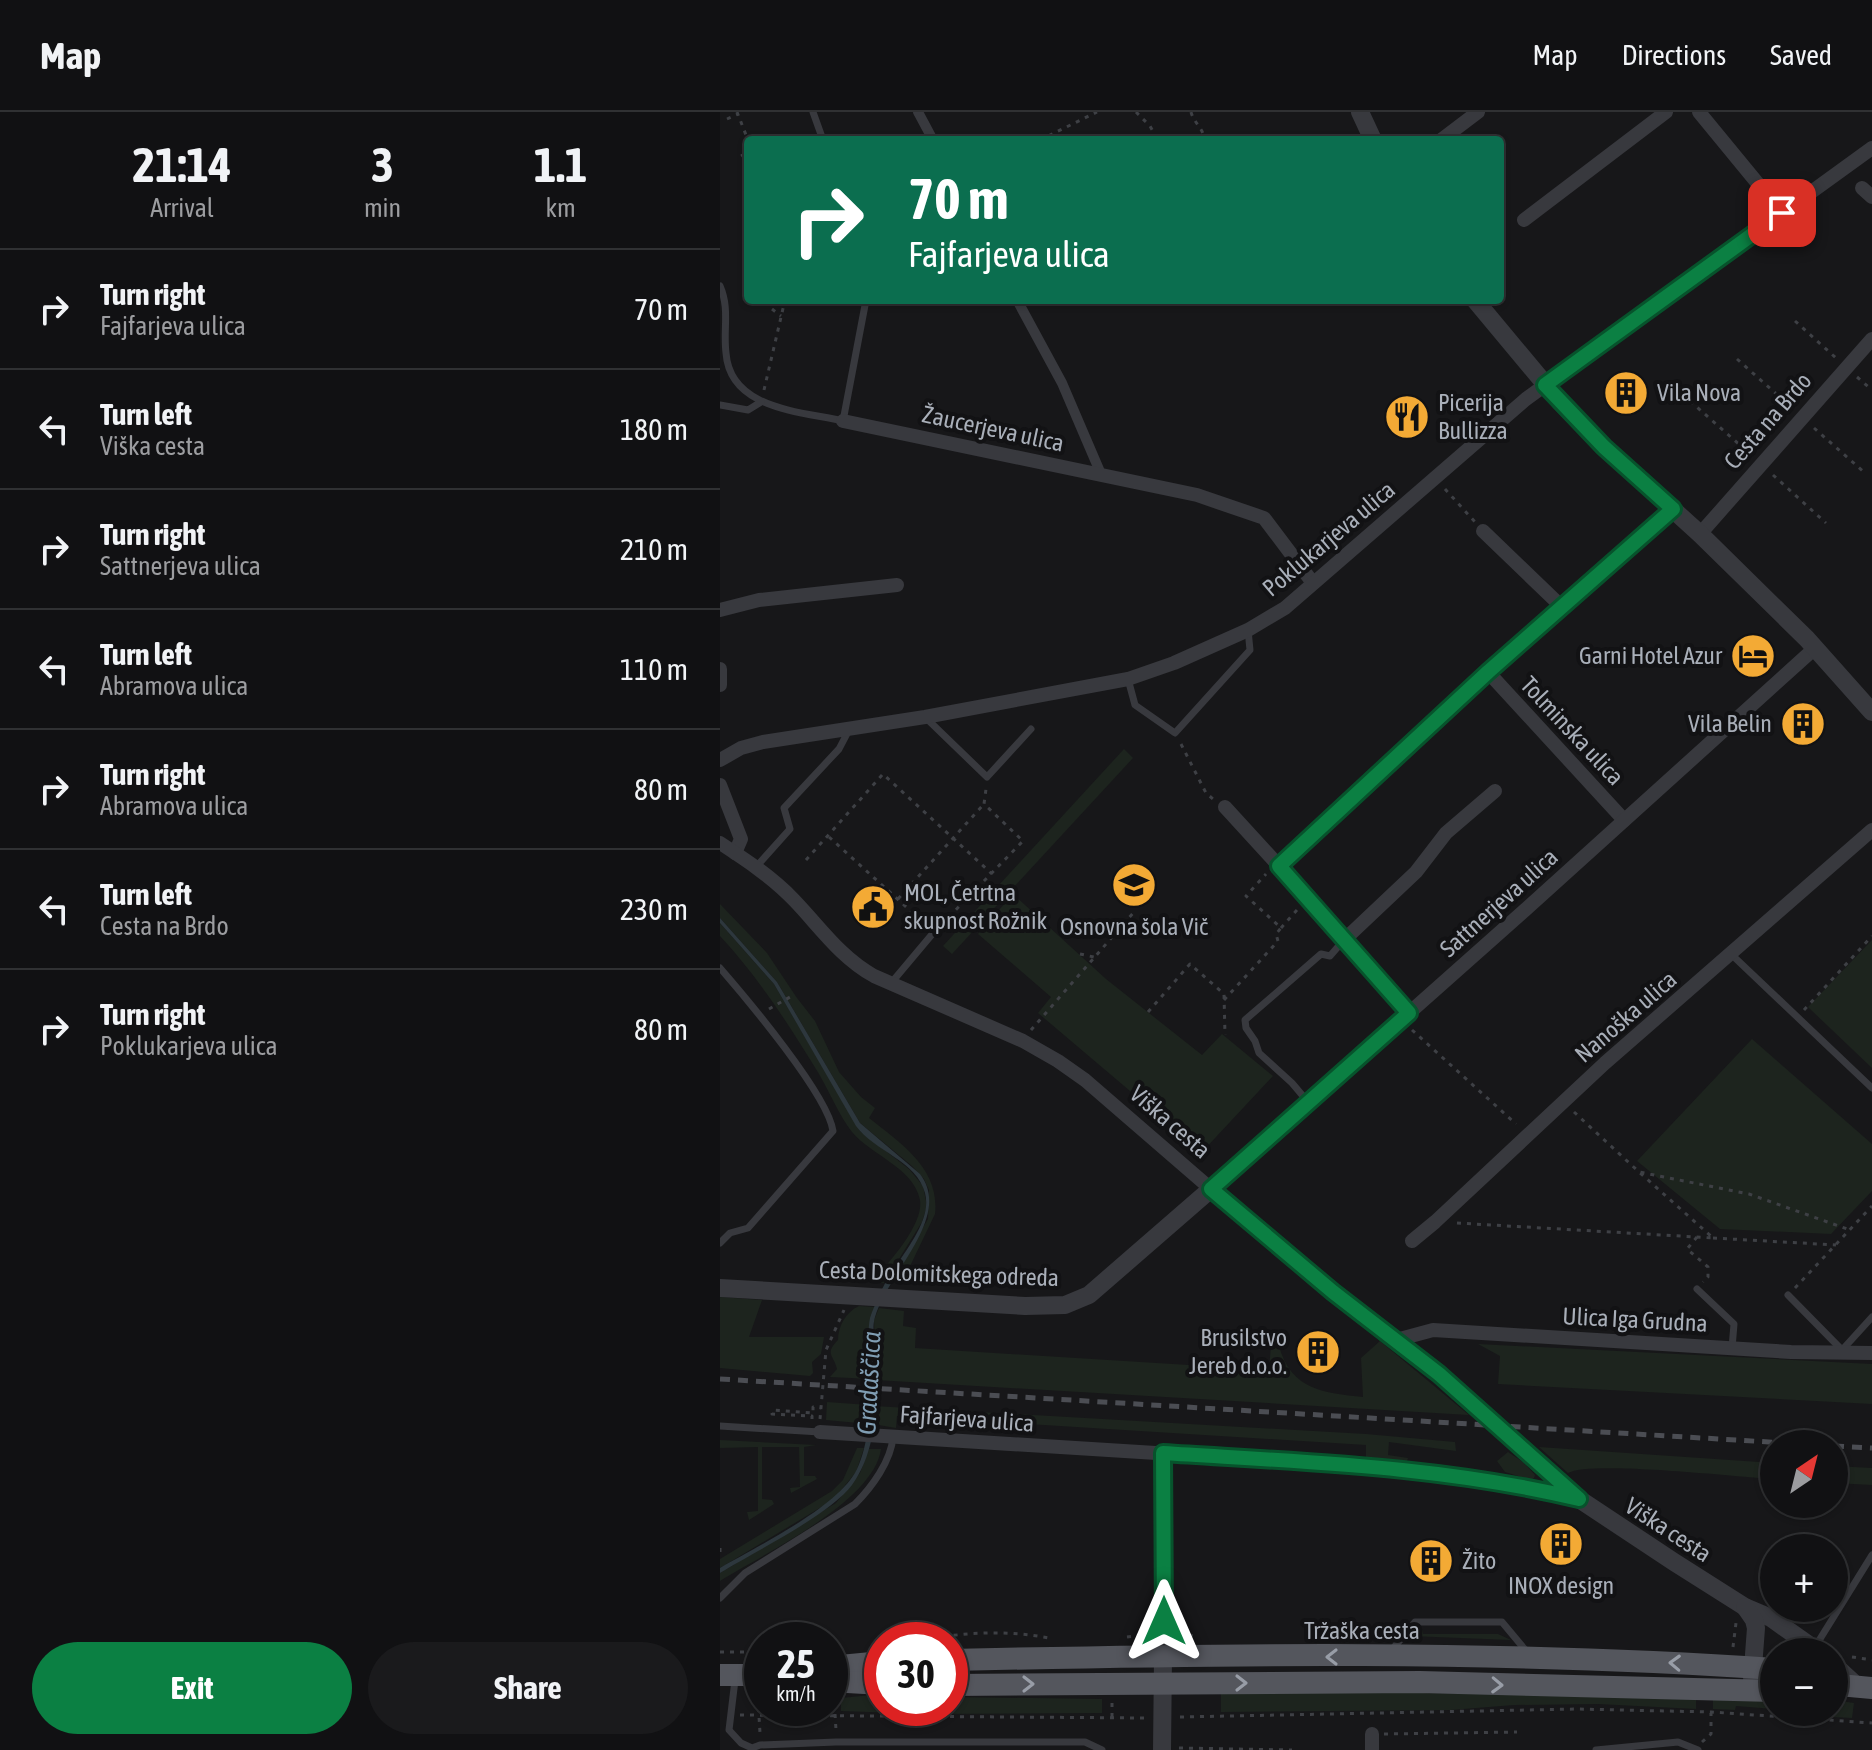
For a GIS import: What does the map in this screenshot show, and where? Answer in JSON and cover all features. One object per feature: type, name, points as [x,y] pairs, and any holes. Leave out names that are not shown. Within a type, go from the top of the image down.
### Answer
[{"type":"main road","name":"Tržaška cesta","points":[[968,1660],[1387,1656],[1760,1668]]},
{"type":"main road","points":[[968,1685],[1420,1682],[1760,1691]]},
{"type":"street","points":[[918,112],[931,136]]},
{"type":"street","points":[[1360,112],[1371,136]]},
{"type":"street","points":[[1446,136],[1478,112]]},
{"type":"street","points":[[1524,220],[1666,112]]},
{"type":"street","points":[[1699,112],[1782,213]]},
{"type":"street","name":"Poklukarjeva ulica","points":[[722,754],[763,742],[925,717],[1128,679],[1174,663],[1248,630],[1285,608],[1545,385],[1872,148]]},
{"type":"street","points":[[1019,304],[1062,383],[1101,474]]},
{"type":"street","points":[[1478,304],[1545,385],[1604,447],[1700,534],[1815,648],[1872,712]]},
{"type":"street","name":"Cesta na Brdo","points":[[1700,534],[1872,339]]},
{"type":"street","name":"Žaucerjeva ulica","points":[[843,421],[1197,495],[1264,518],[1313,583]]},
{"type":"street","points":[[1276,863],[1673,509]]},
{"type":"street","points":[[1483,531],[1562,607]]},
{"type":"street","points":[[720,610],[759,600],[897,585]]},
{"type":"street","name":"Sattnerjeva ulica","points":[[1211,1189],[1815,648]]},
{"type":"street","points":[[720,669],[720,685]]},
{"type":"street","name":"Tolminska ulica","points":[[1488,672],[1624,820]]},
{"type":"street","points":[[720,785],[741,839],[735,853]]},
{"type":"street","points":[[1343,941],[1416,872],[1446,833],[1495,791]]},
{"type":"street","points":[[1225,807],[1343,941],[1404,1016]]},
{"type":"street","name":"Nanoška ulica","points":[[1412,1241],[1563,1101],[1872,830]]},
{"type":"street","name":"Viška cesta","points":[[720,843],[756,867],[792,898],[851,962],[891,984],[1023,1041],[1085,1080],[1333,1292],[1465,1396],[1579,1499],[1745,1607],[1771,1618],[1800,1638]]},
{"type":"street","name":"Cesta Dolomitskega odreda","points":[[720,1288],[1039,1307],[1073,1302],[1102,1285],[1211,1189]]},
{"type":"street","name":"Ulica Iga Grudna","points":[[1396,1340],[1433,1330],[1872,1353]]},
{"type":"street","name":"Fajfarjeva ulica","points":[[820,1432],[1416,1470],[1497,1481],[1579,1499]]},
{"type":"street","points":[[1163,1453],[1163,1684],[1170,1749]]},
{"type":"street","points":[[1745,1607],[1755,1623],[1760,1648]]},
{"type":"street","points":[[1751,1691],[1760,1675]]},
{"type":"street","points":[[1372,1734],[1372,1750]]},
{"type":"lane","points":[[813,112],[822,136]]},
{"type":"lane","points":[[720,286],[726,300],[725,352],[728,365],[738,386],[761,402],[748,410],[720,405]]},
{"type":"lane","points":[[843,421],[865,304]]},
{"type":"lane","name":"Žaucerjeva ulica","points":[[761,402],[843,421]]},
{"type":"lane","points":[[1128,679],[1135,705],[1175,733],[1250,650],[1248,630]]},
{"type":"lane","points":[[925,717],[987,777],[1031,729]]},
{"type":"lane","points":[[756,867],[790,829],[784,808],[839,749],[850,728]]},
{"type":"lane","points":[[891,984],[934,932]]},
{"type":"lane","points":[[1308,1102],[1259,1053],[1245,1020],[1321,954],[1330,956],[1343,941]]},
{"type":"lane","points":[[1732,955],[1872,1088]]},
{"type":"lane","points":[[720,968],[812,1089],[831,1119],[833,1131],[748,1228],[730,1233],[720,1243]]},
{"type":"lane","points":[[1697,1289],[1734,1324],[1732,1348]]},
{"type":"lane","points":[[1788,1295],[1843,1351],[1872,1317]]},
{"type":"lane","name":"Fajfarjeva ulica","points":[[720,1426],[820,1432]]},
{"type":"lane","points":[[720,1598],[745,1573],[855,1504],[865,1494],[887,1458],[887,1436]]},
{"type":"lane","points":[[1824,1638],[1872,1555]]},
{"type":"lane","points":[[1387,1656],[1415,1622],[1502,1622],[1533,1660]]},
{"type":"lane","points":[[728,1675],[735,1695],[730,1709],[729,1730],[745,1746],[752,1748],[760,1745],[836,1742],[1085,1742],[1102,1750]]},
{"type":"lane","points":[[1596,1750],[1678,1742],[1698,1749]]},
{"type":"path","points":[[1048,136],[1097,112]]},
{"type":"path","points":[[1136,112],[1156,136]]},
{"type":"path","points":[[1191,112],[1204,136]]},
{"type":"path","points":[[727,119],[738,113],[747,136]]},
{"type":"path","points":[[761,402],[784,304]]},
{"type":"path","points":[[772,309],[781,316]]},
{"type":"path","points":[[1795,321],[1872,390]]},
{"type":"path","points":[[1435,478],[1483,531]]},
{"type":"path","points":[[1175,733],[1206,793],[1225,807]]},
{"type":"path","points":[[806,860],[883,774],[992,874]]},
{"type":"path","points":[[898,899],[984,804],[987,777]]},
{"type":"path","points":[[829,837],[934,932],[1023,841],[984,804]]},
{"type":"path","points":[[1276,863],[1246,896],[1281,928]]},
{"type":"path","points":[[1224,1000],[1278,941],[1276,934],[1298,910]]},
{"type":"path","points":[[1023,1041],[1134,912]]},
{"type":"path","points":[[1796,1018],[1872,936]]},
{"type":"path","points":[[1080,954],[1094,957]]},
{"type":"path","points":[[1148,1012],[1190,964],[1224,994],[1225,1035]]},
{"type":"path","points":[[780,1002],[790,997]]},
{"type":"path","points":[[1404,1016],[1528,1135]]},
{"type":"path","points":[[1563,1101],[1713,1238]]},
{"type":"path","points":[[1639,1172],[1749,1194],[1850,1230]]},
{"type":"path","points":[[1788,1295],[1872,1206]]},
{"type":"path","points":[[1435,1222],[1836,1245]]},
{"type":"path","points":[[1697,1237],[1687,1249],[1708,1267],[1708,1277],[1697,1289]]},
{"type":"path","points":[[812,1416],[772,1414],[773,1410],[813,1413],[813,1407],[821,1409],[826,1350],[847,1304],[856,1296]]},
{"type":"path","points":[[720,1548],[720,1556]]},
{"type":"path","points":[[968,1635],[1031,1634],[1051,1638]]},
{"type":"path","points":[[1123,1638],[1148,1634]]},
{"type":"path","points":[[720,1652],[744,1652]]},
{"type":"path","points":[[1848,1678],[1872,1660]]},
{"type":"path","points":[[1112,1699],[1112,1717]]},
{"type":"path","points":[[1177,1717],[1577,1709],[1760,1714]]},
{"type":"path","points":[[1698,1749],[1711,1734],[1711,1712]]},
{"type":"path","points":[[735,1715],[744,1715]]},
{"type":"path","points":[[848,1715],[929,1718],[1145,1718]]},
{"type":"path","points":[[1848,1721],[1872,1723]]},
{"type":"path","points":[[759,1726],[760,1745]]},
{"type":"path","points":[[835,1726],[836,1742]]},
{"type":"path","points":[[1372,1734],[1517,1732]]},
{"type":"path","points":[[1170,1749],[1292,1750]]},
{"type":"shaded area","points":[[1124,749],[1133,758],[952,954],[943,946]]},
{"type":"shaded area","points":[[1013,894],[1106,979],[1202,1055],[1222,1034],[1273,1076],[1202,1152],[1038,1013],[1051,997],[978,934]]},
{"type":"shaded area","points":[[720,904],[767,953],[815,1021],[839,1072],[875,1108],[869,1118],[906,1148],[925,1171],[935,1198],[935,1214],[902,1283],[890,1283],[928,1219],[929,1190],[924,1179],[860,1123],[777,982],[720,918]]},
{"type":"shaded area","name":"Gradaščica","points":[[720,918],[777,982],[860,1123],[920,1174],[928,1191],[929,1208],[915,1245],[875,1317],[876,1408],[867,1457],[860,1472],[842,1496],[827,1508],[720,1573],[720,1568],[815,1511],[847,1483],[857,1469],[869,1417],[870,1318],[885,1284],[918,1232],[926,1206],[925,1193],[913,1173],[856,1126],[774,984],[720,923]]},
{"type":"shaded area","points":[[720,923],[774,984],[860,1131],[909,1169],[923,1186],[927,1206],[922,1222],[884,1283],[871,1282],[903,1244],[916,1221],[920,1200],[916,1189],[901,1170],[852,1132],[785,1020],[748,968],[720,936]]},
{"type":"shaded area","points":[[1872,940],[1872,1068],[1808,1007]]},
{"type":"shaded area","points":[[1752,1039],[1872,1144],[1872,1191],[1831,1234],[1720,1229],[1637,1161]]},
{"type":"shaded area","points":[[720,1297],[762,1300],[749,1337],[824,1337],[821,1354],[812,1362],[813,1373],[810,1376],[720,1368]]},
{"type":"shaded area","points":[[859,1306],[875,1307],[870,1328],[871,1379],[830,1377],[837,1369],[831,1352],[841,1325],[850,1312]]},
{"type":"shaded area","points":[[879,1308],[904,1311],[903,1326],[916,1328],[915,1348],[1269,1370],[1271,1345],[1279,1346],[1284,1361],[1301,1380],[1322,1391],[1363,1397],[1361,1358],[1380,1341],[1469,1415],[876,1380],[874,1320]]},
{"type":"shaded area","points":[[1478,1344],[1872,1364],[1872,1404],[1498,1384],[1500,1356]]},
{"type":"shaded area","points":[[827,1402],[869,1405],[869,1424],[826,1420]]},
{"type":"shaded area","points":[[874,1406],[1366,1434],[1455,1442],[1456,1451],[1389,1442],[1388,1455],[1408,1458],[1407,1461],[1366,1457],[1366,1445],[897,1416],[896,1428],[873,1424]]},
{"type":"shaded area","points":[[720,1440],[816,1445],[804,1447],[804,1476],[815,1476],[817,1479],[791,1493],[790,1488],[800,1487],[799,1447],[762,1447],[762,1499],[772,1500],[774,1504],[749,1520],[747,1512],[758,1511],[758,1447],[720,1448]]},
{"type":"shaded area","points":[[1539,1447],[1760,1462],[1760,1478],[1604,1468],[1568,1473]]},
{"type":"shaded area","points":[[857,1448],[864,1448],[856,1472],[833,1500],[720,1568],[720,1559],[832,1491],[843,1480]]},
{"type":"shaded area","points":[[869,1449],[881,1449],[874,1469],[838,1507],[814,1525],[720,1581],[720,1573],[836,1503],[860,1473]]},
{"type":"shaded area","points":[[1508,1452],[1523,1462],[1535,1475],[1534,1478],[1531,1480],[1505,1472],[1497,1461]]},
{"type":"shaded area","points":[[1848,1467],[1872,1468],[1872,1485],[1848,1484]]},
{"type":"shaded area","points":[[1422,1629],[1423,1634],[1498,1634],[1511,1640],[1410,1636]]},
{"type":"shaded area","points":[[1221,1690],[1696,1697],[1696,1709],[1598,1704],[1514,1705],[1451,1710],[1221,1712]]},
{"type":"shaded area","points":[[864,1696],[864,1712],[848,1711],[848,1697]]},
{"type":"shaded area","points":[[968,1697],[1102,1699],[1102,1713],[968,1714]]},
{"type":"shaded area","points":[[1713,1698],[1760,1699],[1760,1708],[1736,1706],[1735,1710],[1713,1709]]},
{"type":"shaded area","points":[[1848,1702],[1854,1703],[1852,1718],[1848,1718]]},
{"type":"railway","points":[[720,1379],[1760,1441]]},
{"type":"railway","points":[[1848,1447],[1872,1448]]},
{"type":"place","name":"Vila Nova","points":[[1626,393]]},
{"type":"place","name":"Picerija Bullizza","points":[[1407,417]]},
{"type":"place","name":"Garni Hotel Azur","points":[[1753,656]]},
{"type":"place","name":"Vila Belin","points":[[1803,724]]},
{"type":"place","name":"Osnovna šola Vič","points":[[1134,885]]},
{"type":"place","name":"MOL, Četrtna skupnost Rožnik","points":[[873,907]]},
{"type":"place","name":"Brusilstvo Jereb d.o.o.","points":[[1318,1352]]},
{"type":"place","name":"INOX design","points":[[1561,1544]]},
{"type":"place","name":"Žito","points":[[1431,1561]]},
{"type":"route","points":[[1164,1621],[1163,1453],[1416,1470],[1497,1481],[1579,1499],[1439,1374],[1333,1292],[1211,1189],[1409,1013],[1279,866],[1488,672],[1673,509],[1604,447],[1545,385],[1782,213]]}]
